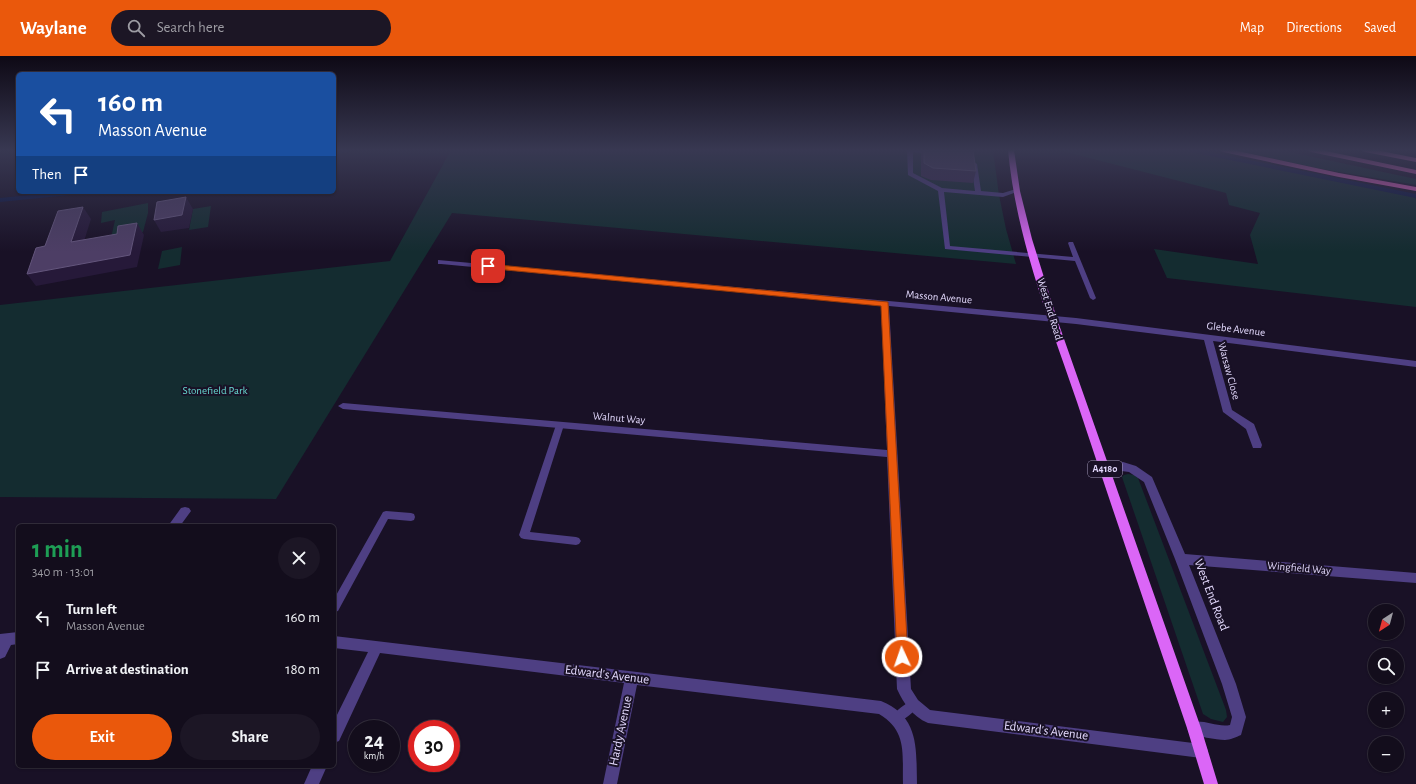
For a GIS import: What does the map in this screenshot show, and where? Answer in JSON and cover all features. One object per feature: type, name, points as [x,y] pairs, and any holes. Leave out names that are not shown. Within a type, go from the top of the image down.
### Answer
[{"type":"highway","points":[[1388,184],[1416,189]]},
{"type":"main road","name":"West End Road","points":[[1015,184],[1052,319],[1212,784]]},
{"type":"street","name":"Masson Avenue","points":[[441,262],[1052,319]]},
{"type":"street","points":[[885,304],[893,454]]},
{"type":"street","name":"Glebe Avenue","points":[[1052,319],[1133,327],[1415,365]]},
{"type":"street","name":"Warsaw Close","points":[[1208,338],[1228,412],[1250,427],[1257,445]]},
{"type":"street","name":"Walnut Way","points":[[343,406],[893,454]]},
{"type":"street","name":"Edward's Avenue","points":[[893,454],[904,689],[907,698],[913,705],[928,716],[1201,751]]},
{"type":"street","name":"West End Road","points":[[1103,465],[1128,467],[1138,470],[1148,480],[1181,559],[1229,684],[1239,717],[1236,730],[1225,733],[1194,728]]},
{"type":"street","points":[[175,524],[185,511]]},
{"type":"street","name":"Wingfield Way","points":[[1181,559],[1416,578]]},
{"type":"street","points":[[0,653],[8,639]]},
{"type":"street","name":"Edward's Avenue","points":[[336,642],[881,708],[897,718]]},
{"type":"street","points":[[336,732],[377,647]]},
{"type":"street","name":"Hardy Avenue","points":[[610,784],[632,678]]},
{"type":"street","points":[[897,718],[904,726],[908,736],[910,784]]},
{"type":"street","points":[[311,784],[319,768]]},
{"type":"lane","points":[[929,184],[941,190],[978,193],[1003,195],[1016,191]]},
{"type":"lane","points":[[977,184],[978,193]]},
{"type":"lane","points":[[941,190],[947,248],[1034,256],[1077,258]]},
{"type":"lane","points":[[1071,243],[1093,298]]},
{"type":"lane","points":[[560,425],[524,535],[576,541]]},
{"type":"lane","points":[[336,604],[386,515],[411,517]]},
{"type":"lane","points":[[897,718],[913,705]]},
{"type":"green space","name":"Stonefield Park","points":[[432,184],[998,184],[1006,229],[1016,264],[452,213],[276,499],[0,497],[0,305],[390,261]]},
{"type":"green space","points":[[1191,184],[1355,184],[1413,196],[1416,199],[1416,307],[1167,278],[1154,249],[1258,264],[1250,235],[1260,213],[1229,205],[1226,193]]},
{"type":"green space","points":[[148,203],[148,213],[143,232],[111,238],[115,220],[101,223],[102,212]]},
{"type":"green space","points":[[211,206],[208,227],[189,230],[193,209]]},
{"type":"green space","points":[[182,247],[180,265],[158,269],[162,251]]},
{"type":"green space","points":[[1128,474],[1134,475],[1138,478],[1226,710],[1227,717],[1223,722],[1211,719],[1203,714],[1122,477]]},
{"type":"building","points":[[186,197],[182,215],[154,220],[157,202]]},
{"type":"building","points":[[83,207],[71,242],[117,234],[118,226],[137,223],[130,255],[27,274],[36,248],[45,246],[58,211]]},
{"type":"waterway","points":[[1357,184],[1416,196]]},
{"type":"waterway","points":[[0,200],[60,194]]},
{"type":"route","points":[[488,266],[885,304],[902,657]]}]
